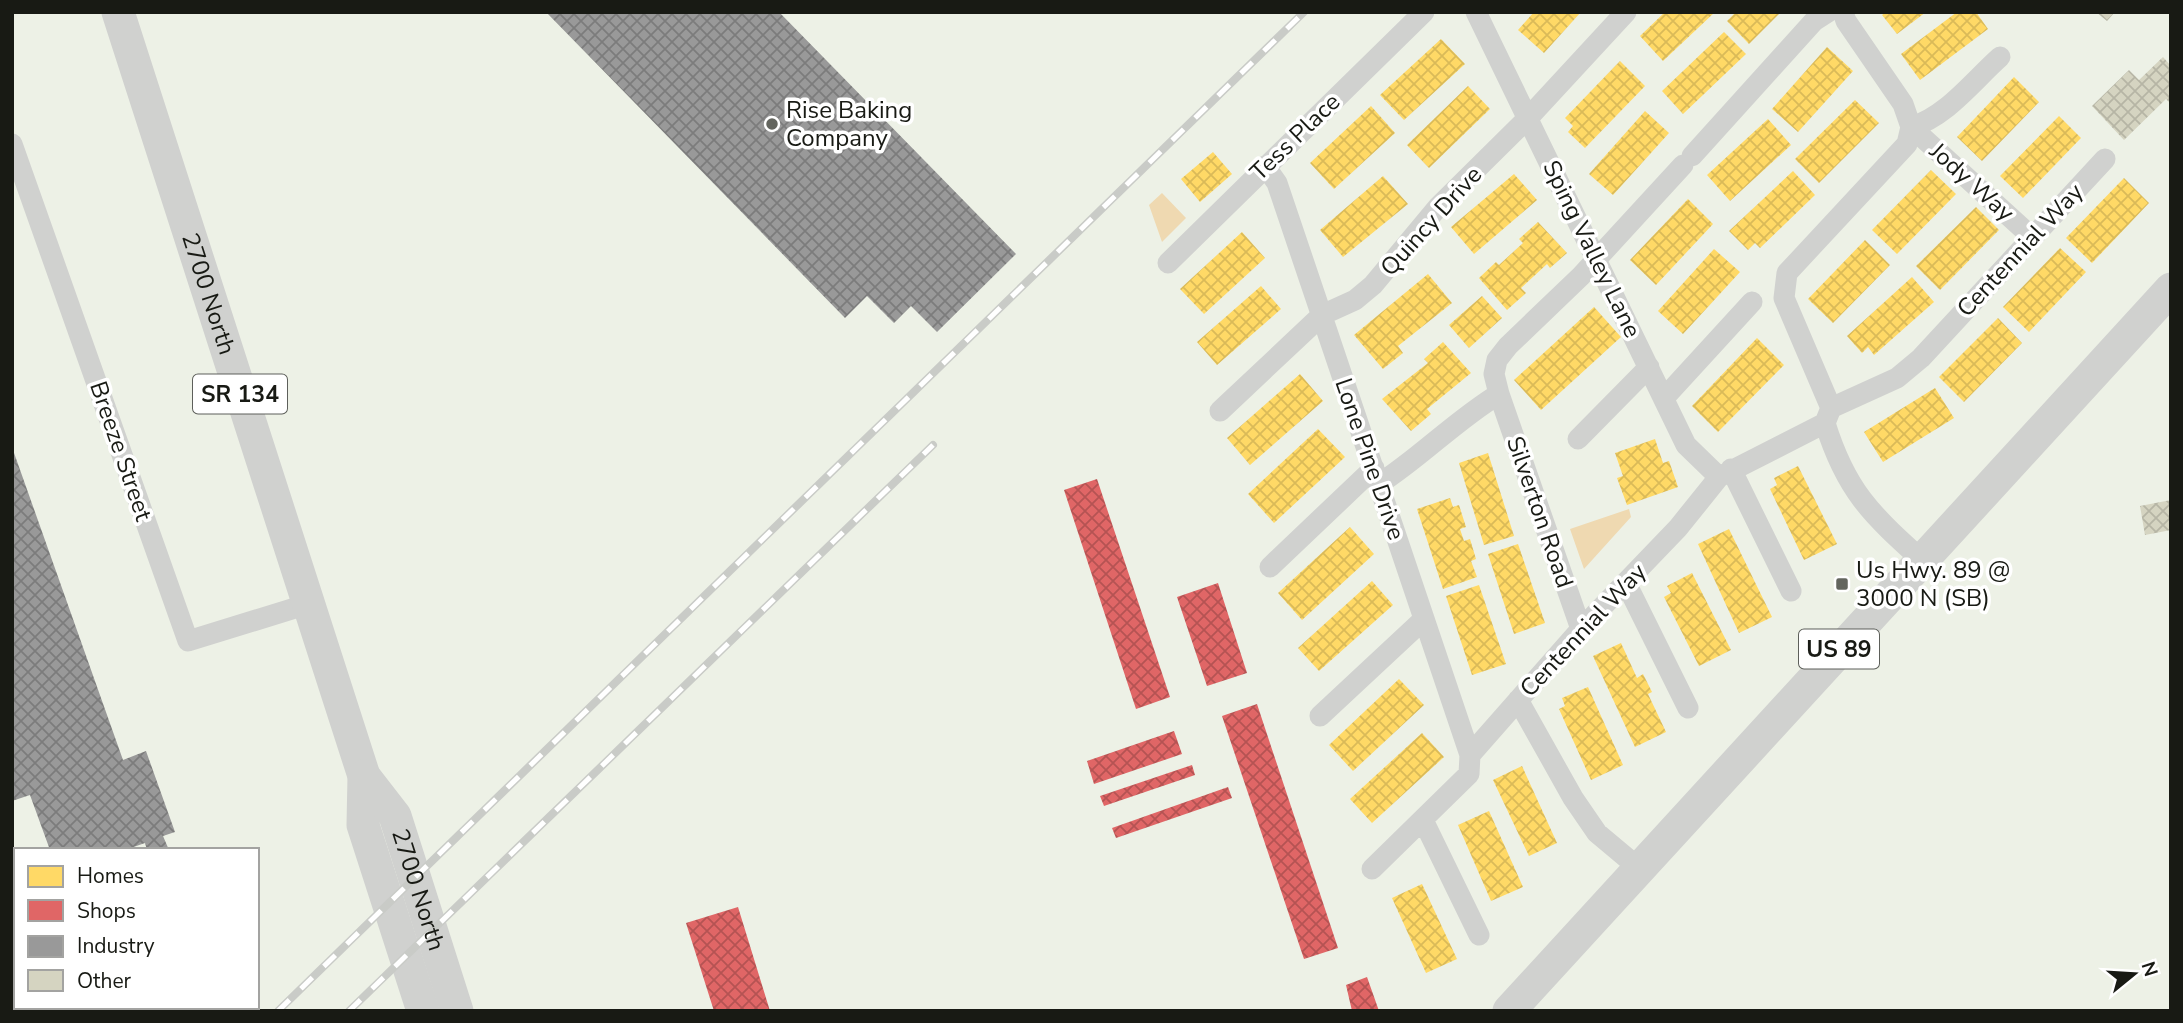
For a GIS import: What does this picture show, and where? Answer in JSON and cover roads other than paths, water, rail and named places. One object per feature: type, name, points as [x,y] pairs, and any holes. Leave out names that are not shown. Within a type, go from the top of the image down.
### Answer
[{"type":"main road","name":"2700 North","points":[[118,12],[364,776],[394,816],[457,1011]]},
{"type":"main road","name":"US 89","points":[[1509,1011],[2171,289]]},
{"type":"main road","name":"2700 North","points":[[364,776],[363,825],[424,1011]]},
{"type":"street","name":"Tess Place","points":[[1168,263],[1424,12]]},
{"type":"street","name":"Sping Valley Lane","points":[[1476,12],[1686,445],[1725,473],[1791,591]]},
{"type":"street","name":"Quincy Drive","points":[[1220,411],[1322,315],[1355,300],[1373,285],[1438,207],[1528,118],[1626,12]]},
{"type":"street","name":"Silverton Road","points":[[1581,629],[1499,394],[1494,374],[1497,360],[1581,276],[1595,257],[1688,161],[1814,21],[1829,12]]},
{"type":"street","points":[[1843,12],[1846,21],[1903,104],[1911,127],[1907,144],[1787,273],[1784,298],[1828,415],[1851,487],[1880,521],[1923,561]]},
{"type":"street","points":[[1911,127],[1927,122],[1939,113],[2000,57]]},
{"type":"street","name":"Jody Way","points":[[1911,127],[2032,237]]},
{"type":"street","name":"Breeze Street","points":[[12,144],[188,640],[308,604]]},
{"type":"street","name":"Centennial Way","points":[[1372,869],[1469,775],[1469,755],[1581,629],[1678,528],[1725,473],[1897,378],[1921,358],[2105,159]]},
{"type":"street","name":"Lone Pine Drive","points":[[1265,166],[1277,183],[1469,755]]},
{"type":"street","points":[[1665,397],[1752,302]]},
{"type":"street","points":[[1578,439],[1649,367]]},
{"type":"street","points":[[1270,567],[1377,476],[1406,466],[1471,411],[1499,394]]},
{"type":"street","points":[[1626,583],[1688,708]]},
{"type":"street","points":[[1320,716],[1423,620]]},
{"type":"street","points":[[1518,700],[1530,716],[1573,798],[1597,833],[1640,869]]},
{"type":"street","points":[[1423,820],[1479,935]]},
{"type":"railway","points":[[278,1011],[1304,12]]},
{"type":"railway","points":[[349,1011],[933,445]]},
{"type":"place","name":"Rise Baking Company","points":[[772,124]]},
{"type":"place","name":"Us Hwy. 89 @ 3000 N (SB)","points":[[1842,584]]}]
